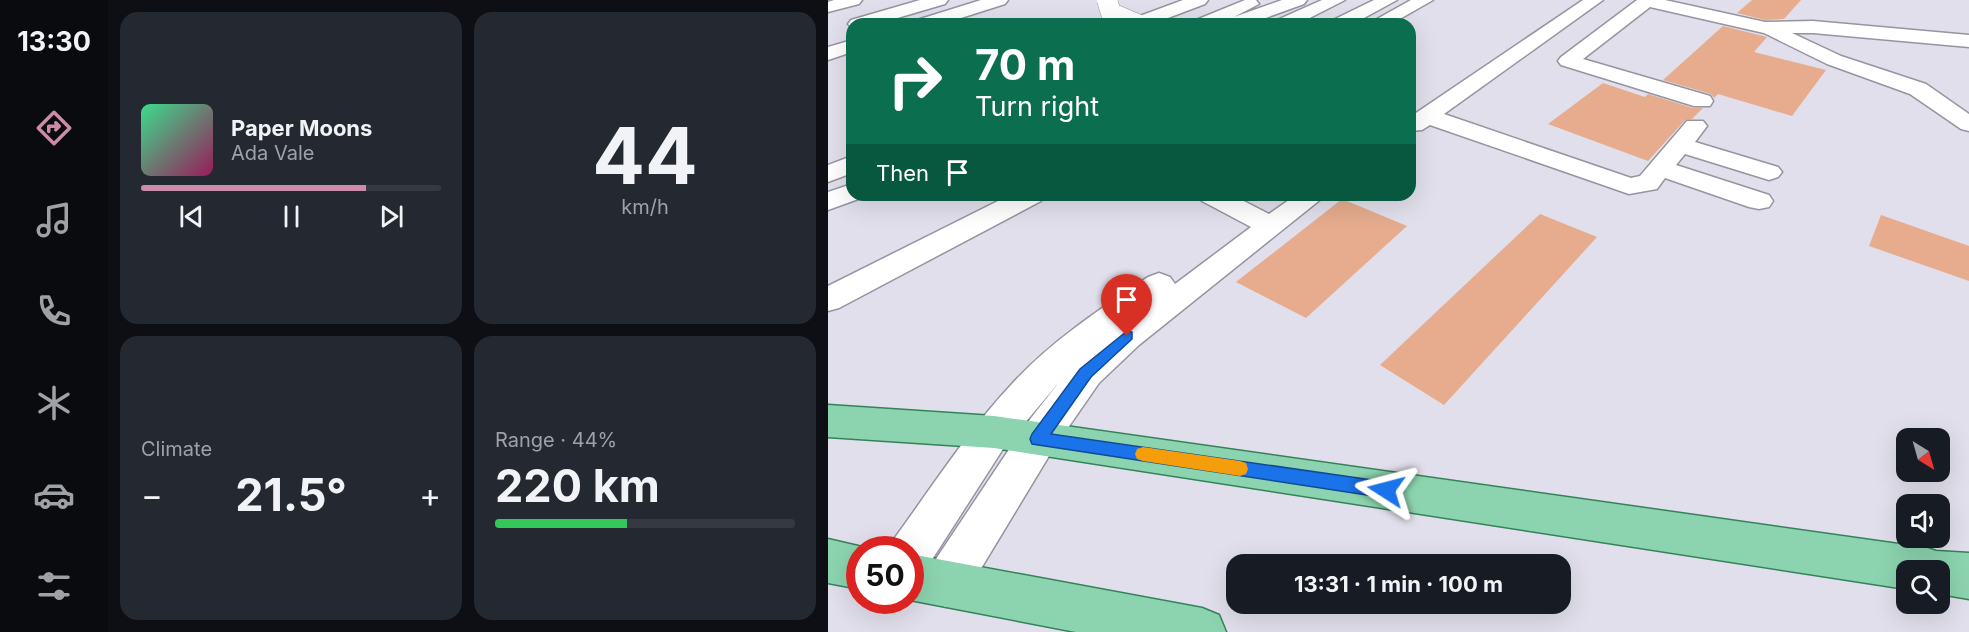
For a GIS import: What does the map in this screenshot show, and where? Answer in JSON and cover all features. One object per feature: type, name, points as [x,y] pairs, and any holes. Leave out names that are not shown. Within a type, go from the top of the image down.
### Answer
[{"type":"main road","points":[[828,421],[994,432],[1896,565]]},
{"type":"main road","points":[[828,561],[846,564]]},
{"type":"main road","points":[[1950,573],[1969,576]]},
{"type":"main road","points":[[928,581],[1202,632]]},
{"type":"lane","points":[[828,7],[853,0]]},
{"type":"lane","points":[[878,18],[939,0]]},
{"type":"lane","points":[[942,18],[999,0]]},
{"type":"lane","points":[[1107,0],[1111,14],[1121,18]]},
{"type":"lane","points":[[1152,18],[1199,0]]},
{"type":"lane","points":[[1216,18],[1261,0]]},
{"type":"lane","points":[[1232,11],[1298,0]]},
{"type":"lane","points":[[1296,18],[1336,0]]},
{"type":"lane","points":[[1351,18],[1388,0]]},
{"type":"lane","points":[[1389,18],[1424,0]]},
{"type":"lane","points":[[1416,118],[1572,0]]},
{"type":"lane","points":[[1416,118],[1594,0]]},
{"type":"lane","points":[[1702,101],[1568,62],[1647,1],[1765,28],[1834,60],[1918,89],[1969,124]]},
{"type":"lane","points":[[1765,28],[1814,27],[1969,41]]},
{"type":"lane","points":[[828,54],[846,48]]},
{"type":"lane","points":[[1416,118],[1629,186],[1648,183],[1695,126]]},
{"type":"lane","points":[[1680,145],[1769,172]]},
{"type":"lane","points":[[828,174],[846,166]]},
{"type":"lane","points":[[1660,168],[1759,201]]},
{"type":"lane","points":[[828,202],[846,194]]},
{"type":"lane","points":[[828,300],[1019,201]]},
{"type":"lane","points":[[1259,201],[1283,204]]},
{"type":"lane","points":[[922,536],[994,432],[1043,375],[1101,326],[1283,204]]},
{"type":"lane","points":[[928,581],[1086,373],[1283,204]]},
{"type":"building","points":[[1752,0],[1801,0],[1784,19],[1765,20],[1737,13]]},
{"type":"building","points":[[1723,26],[1767,37],[1754,52],[1826,70],[1792,116],[1718,94],[1714,98],[1711,94],[1663,80]]},
{"type":"building","points":[[1603,83],[1645,97],[1648,94],[1693,108],[1703,108],[1692,119],[1685,120],[1648,161],[1548,124]]},
{"type":"building","points":[[1339,201],[1347,201],[1407,226],[1306,318],[1236,282]]},
{"type":"building","points":[[1540,214],[1597,237],[1444,405],[1380,365]]},
{"type":"building","points":[[1881,215],[1969,246],[1969,281],[1869,246]]},
{"type":"slow traffic","points":[[1143,454],[1240,469]]},
{"type":"route","points":[[1127,336],[1086,373],[1038,439],[1386,490]]}]
